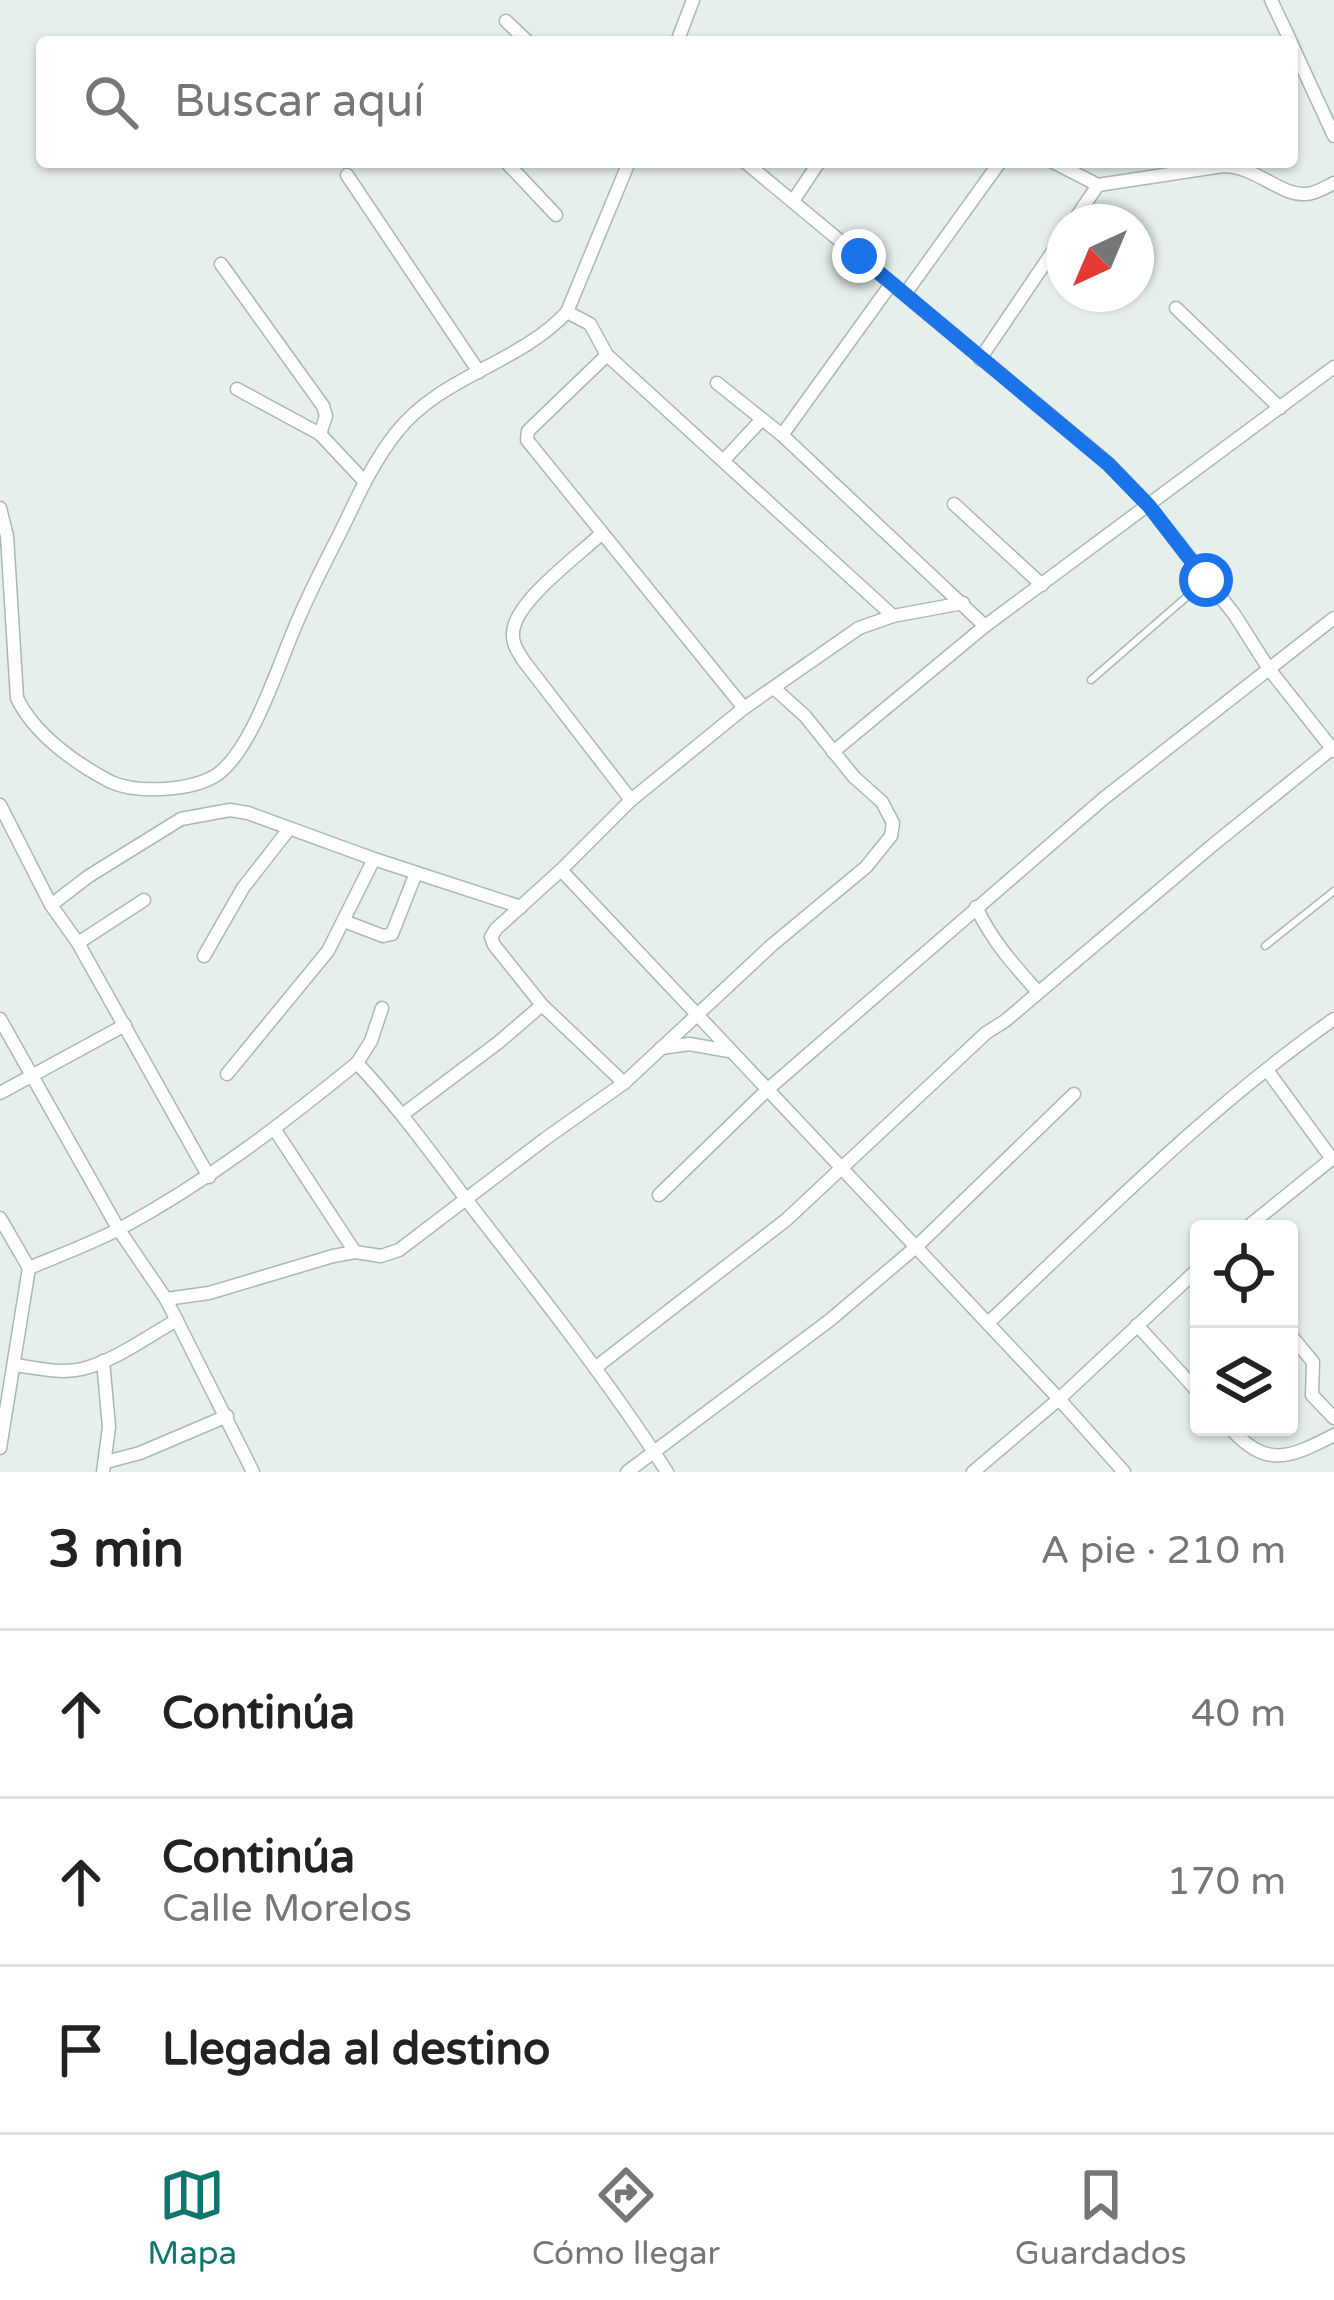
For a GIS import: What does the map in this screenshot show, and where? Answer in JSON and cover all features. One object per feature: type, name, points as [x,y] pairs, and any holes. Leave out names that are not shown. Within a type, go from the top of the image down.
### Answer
[{"type":"street","points":[[679,36],[693,0]]},
{"type":"street","points":[[1271,0],[1289,36]]},
{"type":"street","points":[[506,20],[522,36]]},
{"type":"street","points":[[1298,56],[1334,136]]},
{"type":"street","points":[[512,168],[556,215]]},
{"type":"street","points":[[51,905],[175,802],[230,763],[379,456],[410,416],[439,394],[549,330],[568,313],[627,168]]},
{"type":"street","points":[[595,1368],[785,1220],[986,1033],[1334,749],[1149,506],[1108,464],[752,168]]},
{"type":"street","points":[[793,201],[815,168]]},
{"type":"street","points":[[905,293],[996,168]]},
{"type":"street","points":[[1065,168],[1098,185],[1209,168]]},
{"type":"street","points":[[1243,168],[1283,188],[1308,194],[1334,183]]},
{"type":"street","points":[[347,175],[479,372]]},
{"type":"street","points":[[1085,204],[1098,185]]},
{"type":"street","points":[[980,359],[1046,262]]},
{"type":"street","points":[[221,264],[323,406],[326,416],[320,434]]},
{"type":"street","points":[[782,435],[892,284]]},
{"type":"street","points":[[1176,308],[1280,408]]},
{"type":"street","points":[[568,313],[589,322],[607,355],[893,616]]},
{"type":"street","points":[[607,355],[526,438],[744,708]]},
{"type":"street","points":[[833,752],[986,626],[1334,367]]},
{"type":"street","points":[[717,383],[782,435],[986,626]]},
{"type":"street","points":[[237,389],[320,434],[364,482]]},
{"type":"street","points":[[724,460],[762,419]]},
{"type":"street","points":[[954,504],[1042,585]]},
{"type":"street","points":[[0,508],[7,536],[17,698],[40,731],[95,774],[175,802],[248,813],[521,907]]},
{"type":"street","points":[[601,534],[526,603],[516,618],[513,636],[523,660],[631,800]]},
{"type":"street","points":[[624,1083],[542,1005],[494,945],[491,938],[496,928],[631,800],[744,708],[859,628],[893,616],[963,603]]},
{"type":"street","points":[[659,1195],[767,1090],[976,907],[1103,799],[1334,618]]},
{"type":"street","points":[[166,1299],[209,1293],[355,1252],[392,1255],[624,1083],[772,945],[866,867],[891,836],[893,823],[882,802],[774,688]]},
{"type":"street","points":[[0,805],[51,905],[125,1025],[208,1177]]},
{"type":"street","points":[[204,956],[257,868],[290,829]]},
{"type":"street","points":[[227,1074],[328,951],[374,860]]},
{"type":"street","points":[[561,870],[1124,1472]]},
{"type":"street","points":[[344,921],[383,936],[392,934],[416,873]]},
{"type":"street","points":[[78,944],[144,900]]},
{"type":"street","points":[[976,907],[1003,953],[1038,992]]},
{"type":"street","points":[[402,1115],[542,1005]]},
{"type":"street","points":[[29,1268],[118,1229],[208,1177],[275,1130],[357,1063],[371,1041],[382,1008]]},
{"type":"street","points":[[0,1018],[118,1229],[166,1299],[253,1472]]},
{"type":"street","points":[[988,1324],[1169,1153],[1334,1019]]},
{"type":"street","points":[[0,1093],[125,1025]]},
{"type":"street","points":[[661,1048],[689,1044],[730,1051]]},
{"type":"street","points":[[357,1063],[595,1368],[667,1472]]},
{"type":"street","points":[[1256,1220],[1333,1158],[1267,1070]]},
{"type":"street","points":[[626,1472],[830,1320],[916,1247],[1075,1094]]},
{"type":"street","points":[[275,1130],[355,1252]]},
{"type":"street","points":[[0,1218],[29,1268],[0,1448]]},
{"type":"street","points":[[973,1472],[1190,1276]]},
{"type":"street","points":[[15,1365],[82,1369],[177,1320]]},
{"type":"street","points":[[1137,1325],[1190,1383]]},
{"type":"street","points":[[1298,1344],[1312,1362],[1315,1401],[1334,1418]]},
{"type":"street","points":[[103,1361],[109,1427],[104,1467],[227,1416]]},
{"type":"street","points":[[1237,1436],[1260,1454],[1276,1456],[1294,1454],[1334,1435]]},
{"type":"lane","points":[[1091,680],[1206,580]]},
{"type":"lane","points":[[1265,946],[1334,891]]},
{"type":"route","points":[[859,256],[1108,464],[1149,506],[1206,580]]}]
